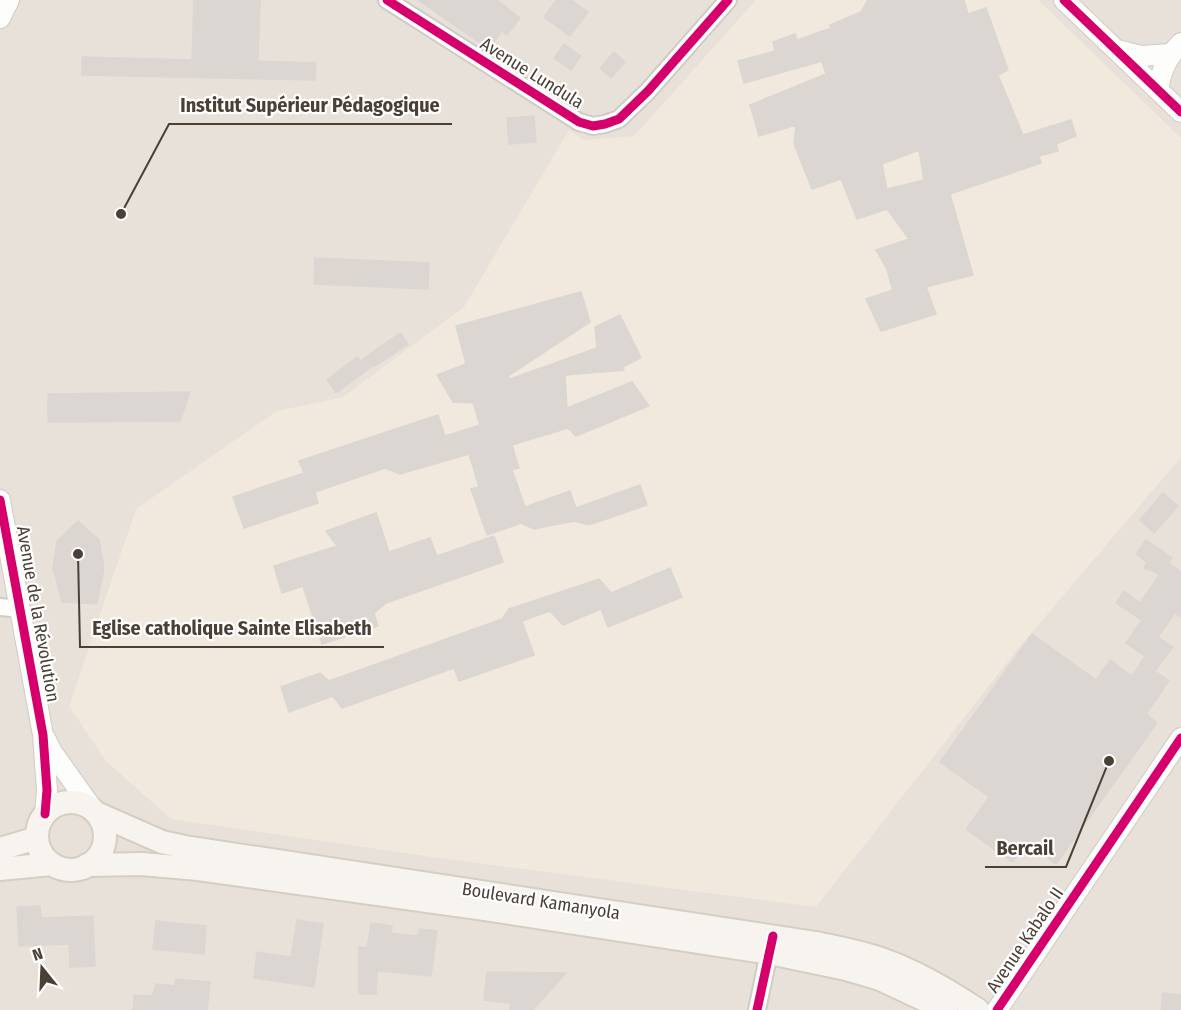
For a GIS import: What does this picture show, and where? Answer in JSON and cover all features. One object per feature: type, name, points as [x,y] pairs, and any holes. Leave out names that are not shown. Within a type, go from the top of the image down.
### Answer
[{"type":"main road","points":[[0,869],[52,864],[70,869],[87,865],[97,856],[104,838],[103,825],[95,812],[80,804],[70,802],[56,806],[45,814],[40,822],[37,838],[40,851],[52,864]]},
{"type":"main road","name":"Boulevard Kamanyola","points":[[95,812],[162,842],[407,889],[771,944],[880,979],[946,1010]]},
{"type":"main road","points":[[0,849],[37,838]]},
{"type":"main road","name":"Boulevard Kamanyola","points":[[87,865],[159,865],[407,889]]},
{"type":"main road","name":"Boulevard Kamanyola","points":[[771,944],[816,943],[883,959],[936,984],[978,1010]]},
{"type":"street","points":[[0,18],[9,0]]},
{"type":"street","name":"Avenue Lundula","points":[[387,0],[579,122],[593,126],[619,119],[648,91],[728,0]]},
{"type":"street","points":[[1065,0],[1181,112]]},
{"type":"street","points":[[1116,50],[1141,56],[1177,50]]},
{"type":"street","points":[[1158,90],[1163,68],[1177,50]]},
{"type":"street","name":"Avenue de la Révolution","points":[[0,500],[43,735]]},
{"type":"street","points":[[0,607],[20,609]]},
{"type":"street","points":[[43,735],[52,752],[95,812]]},
{"type":"street","points":[[43,735],[47,790],[45,814]]},
{"type":"street","name":"Avenue Kabalo II","points":[[998,1010],[1181,738]]},
{"type":"street","points":[[757,1010],[771,944]]},
{"type":"shaded area","points":[[0,0],[1181,0],[1181,1010],[0,1010]]},
{"type":"shaded area","points":[[756,0],[1038,0],[1181,138],[1181,457],[1017,650],[816,907],[432,857],[171,819],[106,761],[69,706],[136,509],[277,411],[343,397],[464,307],[569,130],[584,140],[634,136]]},
{"type":"building","points":[[194,0],[260,0],[258,61],[316,63],[315,80],[82,75],[82,57],[192,60]]},
{"type":"building","points":[[418,0],[497,0],[520,18],[507,35],[502,31],[489,49]]},
{"type":"building","points":[[556,0],[571,0],[588,12],[570,36],[544,17]]},
{"type":"building","points":[[868,0],[964,0],[968,14],[986,8],[1008,70],[998,75],[1023,135],[1071,120],[1076,136],[1056,144],[1058,151],[1039,156],[1041,163],[950,194],[973,275],[926,287],[936,314],[881,331],[866,299],[893,290],[886,267],[876,250],[909,239],[887,209],[857,219],[841,179],[812,189],[794,144],[796,125],[759,136],[750,105],[826,74],[822,61],[744,83],[738,61],[775,51],[773,42],[795,34],[797,40],[831,28],[830,25],[861,12]],"holes":[[[919,150],[924,180],[887,189],[882,164]]]},
{"type":"building","points":[[564,44],[581,56],[571,70],[554,58]]},
{"type":"building","points":[[614,52],[625,62],[611,78],[600,68]]},
{"type":"building","points":[[534,116],[536,142],[509,144],[507,118]]},
{"type":"building","points":[[315,258],[429,263],[428,289],[314,284]]},
{"type":"building","points":[[581,292],[590,322],[508,376],[510,379],[597,348],[595,327],[620,315],[641,358],[622,367],[624,370],[565,375],[567,408],[632,382],[649,406],[576,436],[568,428],[512,445],[519,468],[512,470],[525,507],[570,491],[576,508],[640,485],[647,505],[589,525],[574,521],[534,529],[521,523],[487,535],[471,489],[479,487],[469,454],[400,474],[385,468],[315,492],[318,503],[244,528],[233,497],[304,473],[299,461],[438,415],[445,436],[480,425],[473,403],[453,402],[437,375],[466,364],[456,326]]},
{"type":"building","points":[[400,333],[408,344],[336,393],[327,380],[357,357],[360,361]]},
{"type":"building","points":[[190,392],[180,421],[48,422],[48,394]]},
{"type":"building","points":[[1163,493],[1178,506],[1154,533],[1140,520]]},
{"type":"building","points":[[376,513],[389,552],[430,538],[437,556],[494,536],[503,562],[386,603],[374,613],[378,626],[322,644],[303,586],[282,593],[274,566],[337,546],[326,531]]},
{"type":"building","points":[[78,521],[99,540],[104,568],[97,604],[62,602],[53,568],[57,541]]},
{"type":"building","points":[[1146,540],[1172,558],[1168,563],[1181,572],[1181,617],[1175,613],[1158,637],[1173,647],[1155,671],[1169,681],[1146,714],[1157,723],[1056,864],[1026,843],[1012,862],[966,829],[989,797],[940,762],[1032,634],[1096,680],[1110,660],[1132,676],[1145,656],[1126,643],[1142,620],[1116,603],[1124,591],[1140,603],[1160,574],[1144,568],[1147,562],[1136,554]]},
{"type":"building","points":[[670,568],[682,597],[608,627],[601,609],[563,625],[550,611],[522,621],[534,655],[459,681],[454,668],[342,708],[333,696],[289,712],[281,687],[320,673],[329,681],[502,619],[509,609],[599,579],[611,593]]},
{"type":"building","points":[[40,906],[41,918],[93,916],[95,966],[70,967],[69,944],[19,946],[17,907]]},
{"type":"building","points":[[297,920],[323,924],[314,987],[254,978],[257,952],[291,957]]},
{"type":"building","points":[[156,921],[206,926],[204,954],[153,949]]},
{"type":"building","points":[[371,923],[392,926],[391,933],[417,936],[420,929],[437,931],[431,976],[377,971],[376,994],[359,994],[359,947],[367,948]]},
{"type":"building","points":[[487,972],[566,973],[533,1010],[510,1010],[511,1003],[484,1000]]},
{"type":"building","points":[[176,979],[210,982],[207,1010],[133,1010],[134,995],[152,996],[156,984],[175,986]]},
{"type":"building","points":[[1163,993],[1181,995],[1181,1010],[1161,1010]]},
{"type":"cycle path","points":[[387,0],[579,122],[593,126],[619,119],[648,91],[728,0]]},
{"type":"cycle path","points":[[1064,0],[1181,112]]},
{"type":"cycle path","points":[[0,500],[43,735],[47,790],[45,814]]},
{"type":"cycle path","points":[[997,1010],[1181,738]]},
{"type":"cycle path","points":[[757,1010],[773,936]]},
{"type":"place","name":"Institut Supérieur Pédagogique","points":[[121,214]]},
{"type":"place","name":"Eglise catholique Sainte Elisabeth","points":[[78,554]]},
{"type":"place","name":"Bercail","points":[[1109,761]]}]
